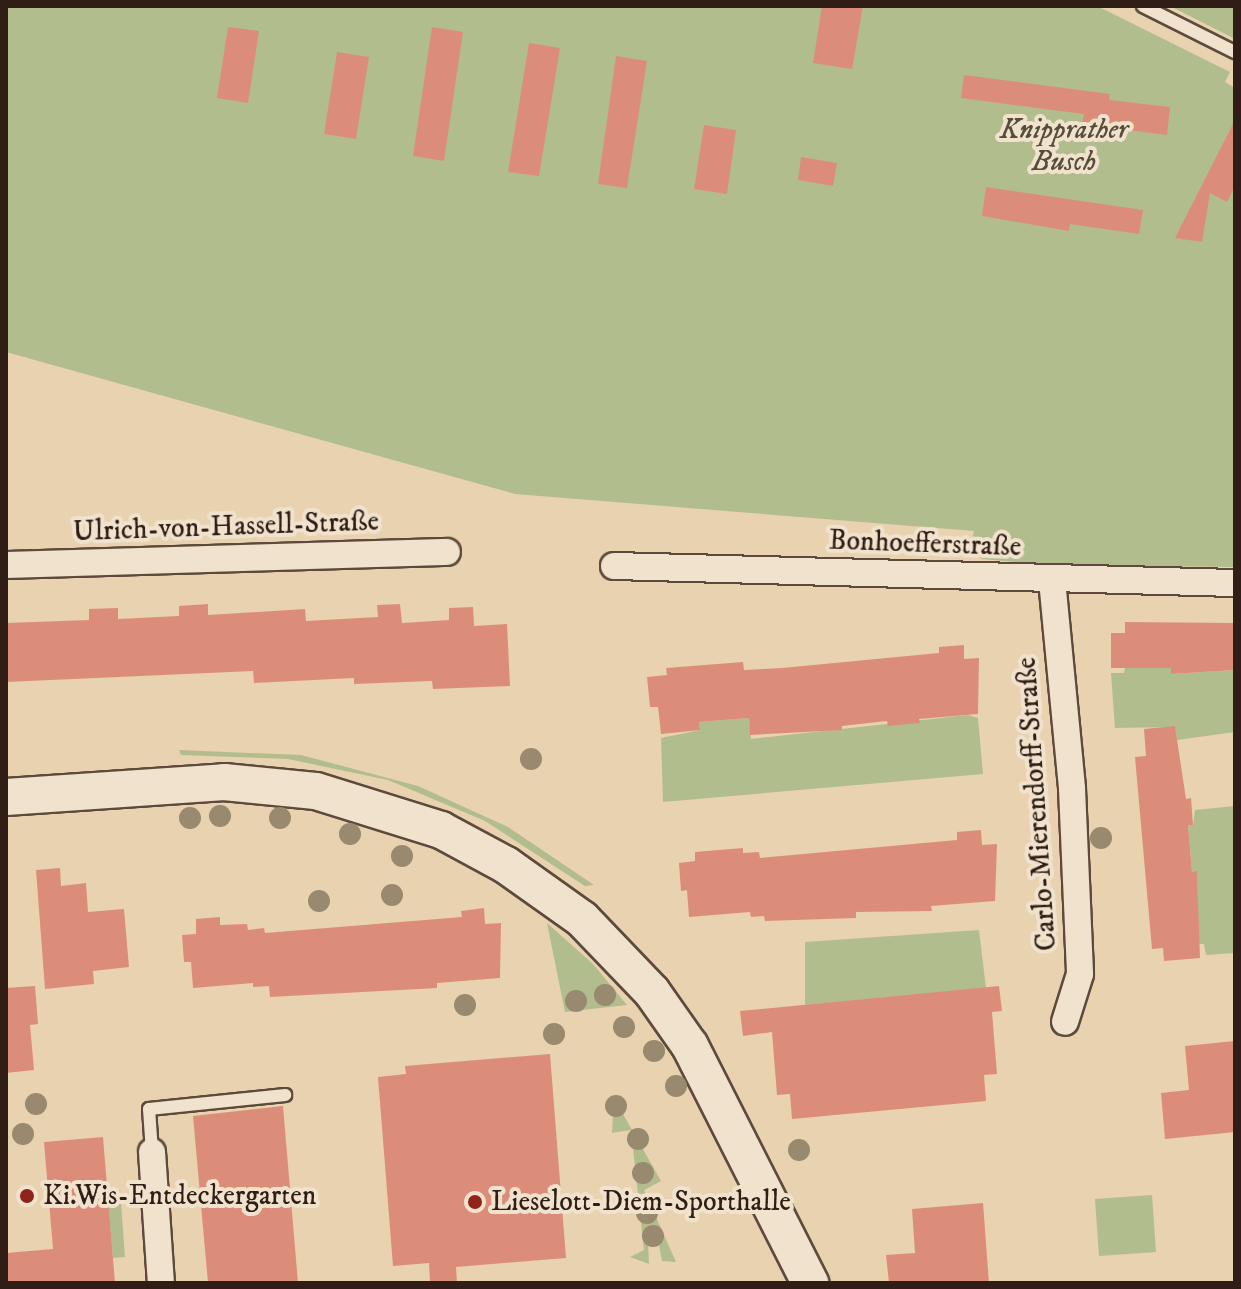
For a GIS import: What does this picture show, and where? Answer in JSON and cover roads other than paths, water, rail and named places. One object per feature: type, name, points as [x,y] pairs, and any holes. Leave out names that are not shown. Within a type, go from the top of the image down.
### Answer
[{"type":"street","name":"Ulrich-von-Hassell-Straße","points":[[6,565],[447,552]]},
{"type":"street","name":"Bonhoefferstraße","points":[[614,566],[1235,583]]},
{"type":"street","name":"Carlo-Mierendorff-Straße","points":[[1052,580],[1072,789],[1080,974],[1065,1022]]},
{"type":"street","points":[[6,797],[224,782],[316,791],[441,830],[506,865],[582,919],[652,992],[690,1046],[810,1283]]},
{"type":"street","points":[[152,1152],[161,1283]]},
{"type":"lane","points":[[1143,6],[1235,52]]},
{"type":"lane","points":[[152,1152],[149,1109],[285,1095]]},
{"type":"place","name":"Ki.Wis-Entdeckergarten","points":[[27,1196]]},
{"type":"place","name":"Lieselott-Diem-Sporthalle","points":[[475,1202]]},
{"type":"park label","name":"Knipprather Busch","points":[[1064,146]]}]
